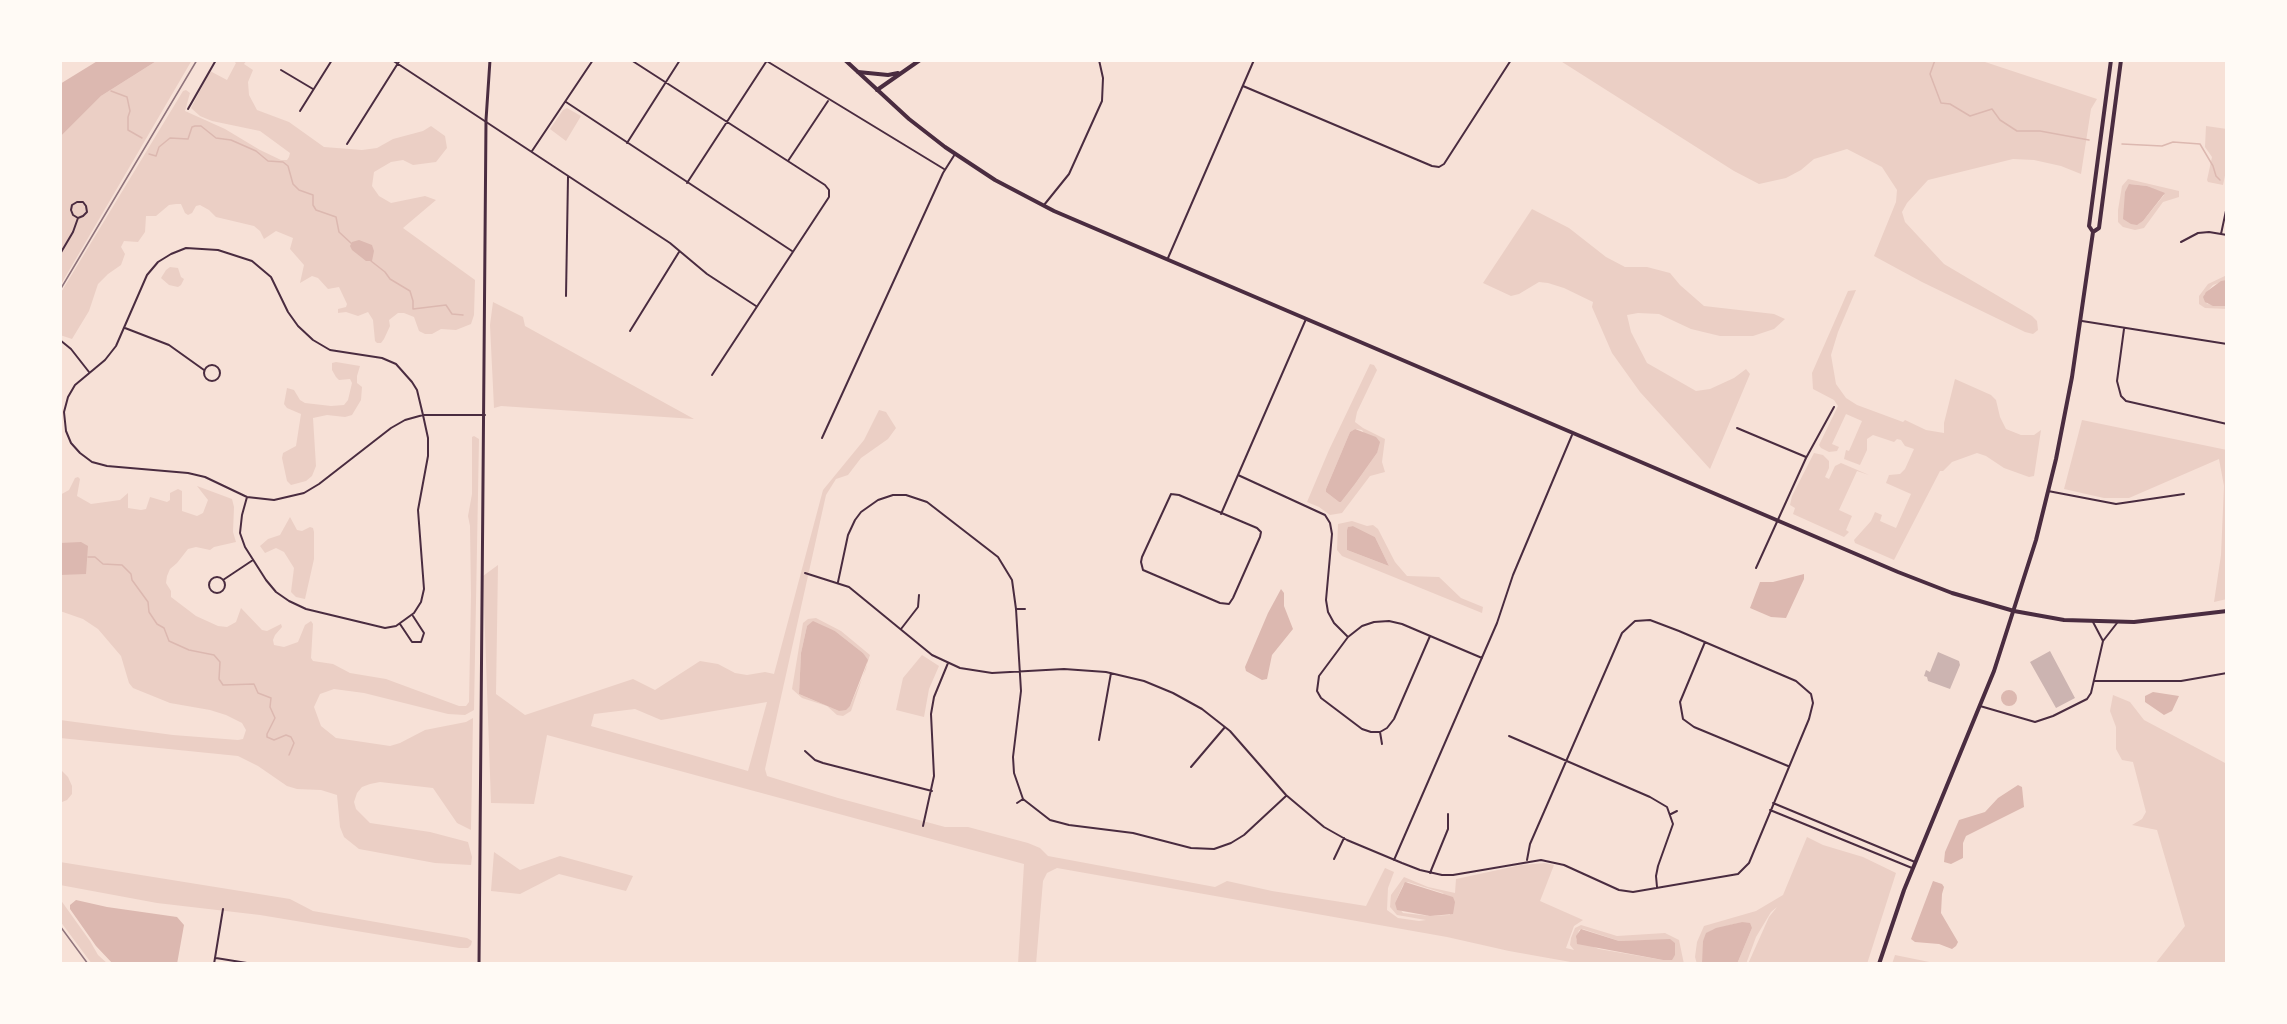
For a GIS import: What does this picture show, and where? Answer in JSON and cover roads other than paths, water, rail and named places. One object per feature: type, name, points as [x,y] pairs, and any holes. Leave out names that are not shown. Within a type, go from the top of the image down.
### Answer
[{"type":"main road","points":[[845,60],[909,119],[955,154],[1014,191],[1044,206],[1936,586],[2014,611],[2051,618],[2093,622],[2153,621],[2227,611]]},
{"type":"main road","points":[[877,90],[920,60]]},
{"type":"main road","points":[[1879,964],[1913,869],[1980,706],[2014,611],[2048,491],[2062,430],[2081,321],[2093,232],[2089,226],[2111,60]]},
{"type":"main road","points":[[2093,232],[2098,228],[2121,60]]},
{"type":"main road","points":[[858,72],[888,75],[902,73]]},
{"type":"street","points":[[188,109],[216,60]]},
{"type":"street","points":[[300,111],[332,60]]},
{"type":"street","points":[[392,60],[399,62],[532,151],[756,306]]},
{"type":"street","points":[[479,964],[486,120],[490,60]]},
{"type":"street","points":[[532,151],[593,60]]},
{"type":"street","points":[[631,60],[825,185],[829,190],[829,197],[712,375]]},
{"type":"street","points":[[627,143],[680,60]]},
{"type":"street","points":[[687,183],[766,60],[944,169]]},
{"type":"street","points":[[1044,206],[1069,174],[1102,101],[1103,78],[1098,60]]},
{"type":"street","points":[[1168,260],[1254,60]]},
{"type":"street","points":[[1243,86],[1439,167],[1444,164],[1511,60]]},
{"type":"street","points":[[347,144],[399,62]]},
{"type":"street","points":[[281,70],[313,89]]},
{"type":"street","points":[[788,161],[828,99]]},
{"type":"street","points":[[566,102],[792,251]]},
{"type":"street","points":[[822,438],[944,169],[955,154]]},
{"type":"street","points":[[566,296],[568,177]]},
{"type":"street","points":[[829,197],[834,199]]},
{"type":"street","points":[[60,254],[78,218],[87,212],[82,202],[72,204],[73,215],[78,218]]},
{"type":"street","points":[[2221,234],[2227,206]]},
{"type":"street","points":[[2181,242],[2198,233],[2227,235]]},
{"type":"street","points":[[247,497],[240,532],[245,547],[276,592],[289,601],[306,609],[385,628],[400,624],[412,615],[421,602],[424,589],[418,528],[420,493],[428,456],[428,438],[423,415],[417,390],[405,372],[396,364],[382,358],[347,354],[321,346],[298,326],[271,276],[263,268],[230,253],[206,248],[186,248],[158,262],[144,281],[116,346],[107,358],[75,386],[68,397],[64,412],[66,431],[71,442],[84,457],[92,462],[107,466],[188,473],[205,477],[247,497],[274,500],[304,493],[319,484],[391,428],[405,420],[423,415],[485,415]]},
{"type":"street","points":[[630,331],[679,251]]},
{"type":"street","points":[[1221,513],[1306,319]]},
{"type":"street","points":[[2081,321],[2227,344]]},
{"type":"street","points":[[125,328],[169,345],[204,370]]},
{"type":"street","points":[[2124,329],[2117,381],[2121,396],[2126,401],[2227,424]]},
{"type":"street","points":[[60,340],[71,349],[90,372]]},
{"type":"street","points":[[209,365],[216,366],[220,371],[219,376],[214,381],[207,380],[204,377],[204,370],[209,365]]},
{"type":"street","points":[[1756,568],[1806,458],[1834,407]]},
{"type":"street","points":[[1737,428],[1806,458]]},
{"type":"street","points":[[1394,860],[1497,623],[1513,575],[1574,432]]},
{"type":"street","points":[[1238,476],[1325,515],[1330,523],[1332,534],[1326,600],[1328,612],[1334,623],[1348,638]]},
{"type":"street","points":[[2048,491],[2101,503],[2116,504],[2184,494]]},
{"type":"street","points":[[1171,494],[1221,513],[1257,528],[1261,532],[1229,604],[1220,603],[1143,570],[1142,557],[1171,494]]},
{"type":"street","points":[[838,582],[848,534],[857,517],[878,500],[892,495],[906,495],[932,505],[998,556],[1012,580],[1016,609],[1020,699],[1013,757],[1014,773],[1023,799],[1036,811],[1057,823],[1133,833],[1202,849],[1217,848],[1237,840],[1286,795]]},
{"type":"street","points":[[223,580],[253,560]]},
{"type":"street","points":[[805,573],[838,582],[857,593],[932,655],[948,663],[978,672],[1064,669],[1111,673],[1144,681],[1173,693],[1202,709],[1225,727],[1242,743],[1286,795],[1312,818],[1344,838],[1430,873],[1453,875],[1527,860],[1555,861],[1619,891],[1633,892],[1742,872],[1749,862],[1811,713],[1813,703],[1811,694],[1796,681],[1705,642],[1654,621],[1635,621],[1622,633],[1530,844],[1527,860]]},
{"type":"street","points":[[217,576],[223,580],[225,586],[223,591],[216,593],[210,590],[208,583],[212,578],[217,576]]},
{"type":"street","points":[[901,629],[918,607],[919,595]]},
{"type":"street","points":[[1016,609],[1025,609]]},
{"type":"street","points":[[400,624],[411,642],[421,642],[424,633],[412,615]]},
{"type":"street","points":[[1632,616],[1635,621]]},
{"type":"street","points":[[1430,636],[1394,719],[1387,728],[1380,732],[1362,729],[1321,698],[1317,688],[1319,676],[1348,638],[1362,626],[1382,621],[1402,624],[1482,658]]},
{"type":"street","points":[[2093,622],[2103,641]]},
{"type":"street","points":[[1980,706],[2035,722],[2044,720],[2087,699],[2091,693],[2103,641],[2117,623]]},
{"type":"street","points":[[1705,642],[1680,702],[1681,715],[1686,723],[1788,766]]},
{"type":"street","points":[[923,826],[932,791],[934,761],[931,714],[940,680],[948,663]]},
{"type":"street","points":[[1099,740],[1111,673]]},
{"type":"street","points":[[2094,681],[2181,681],[2227,673]]},
{"type":"street","points":[[1311,688],[1317,688]]},
{"type":"street","points":[[1811,694],[1816,693]]},
{"type":"street","points":[[1676,716],[1681,715]]},
{"type":"street","points":[[1191,767],[1225,727]]},
{"type":"street","points":[[1380,732],[1382,744]]},
{"type":"street","points":[[1509,736],[1656,799],[1667,807],[1671,814],[1673,829],[1658,866],[1657,888]]},
{"type":"street","points":[[805,751],[815,760],[823,763],[932,791]]},
{"type":"street","points":[[1017,802],[1023,799]]},
{"type":"street","points":[[1773,803],[1916,862]]},
{"type":"street","points":[[1770,810],[1913,869]]},
{"type":"street","points":[[1671,814],[1677,812]]},
{"type":"street","points":[[1430,873],[1448,829],[1448,814]]},
{"type":"street","points":[[1334,859],[1344,838]]},
{"type":"street","points":[[1861,848],[1864,841]]},
{"type":"street","points":[[214,964],[223,909]]},
{"type":"street","points":[[216,958],[253,964]]},
{"type":"waterway","points":[[1935,60],[1930,74],[1941,103],[1950,104],[1970,116],[1992,109],[2000,120],[2017,131],[2040,131],[2089,140]]},
{"type":"waterway","points":[[111,91],[127,97],[130,111],[128,130],[142,138]]},
{"type":"waterway","points":[[149,154],[156,156],[159,147],[170,138],[188,139],[192,127],[201,126],[216,138],[231,140],[256,151],[268,161],[283,162],[288,166],[293,184],[299,190],[313,195],[313,205],[316,210],[336,217],[339,232],[352,244]]},
{"type":"waterway","points":[[2122,144],[2162,146],[2173,142],[2200,144],[2220,180]]},
{"type":"waterway","points":[[371,261],[390,279],[410,291],[413,309],[446,305],[452,314],[463,315]]},
{"type":"waterway","points":[[88,557],[95,557],[103,564],[122,565],[131,574],[132,580],[148,602],[149,612],[157,624],[164,628],[169,641],[189,650],[214,655],[220,662],[219,679],[223,685],[254,684],[258,693],[271,698],[270,707],[275,718],[267,737],[274,740],[286,735],[291,737],[294,743],[289,755]]},
{"type":"railway","points":[[60,290],[197,60]]},
{"type":"railway","points":[[60,926],[88,964]]}]
